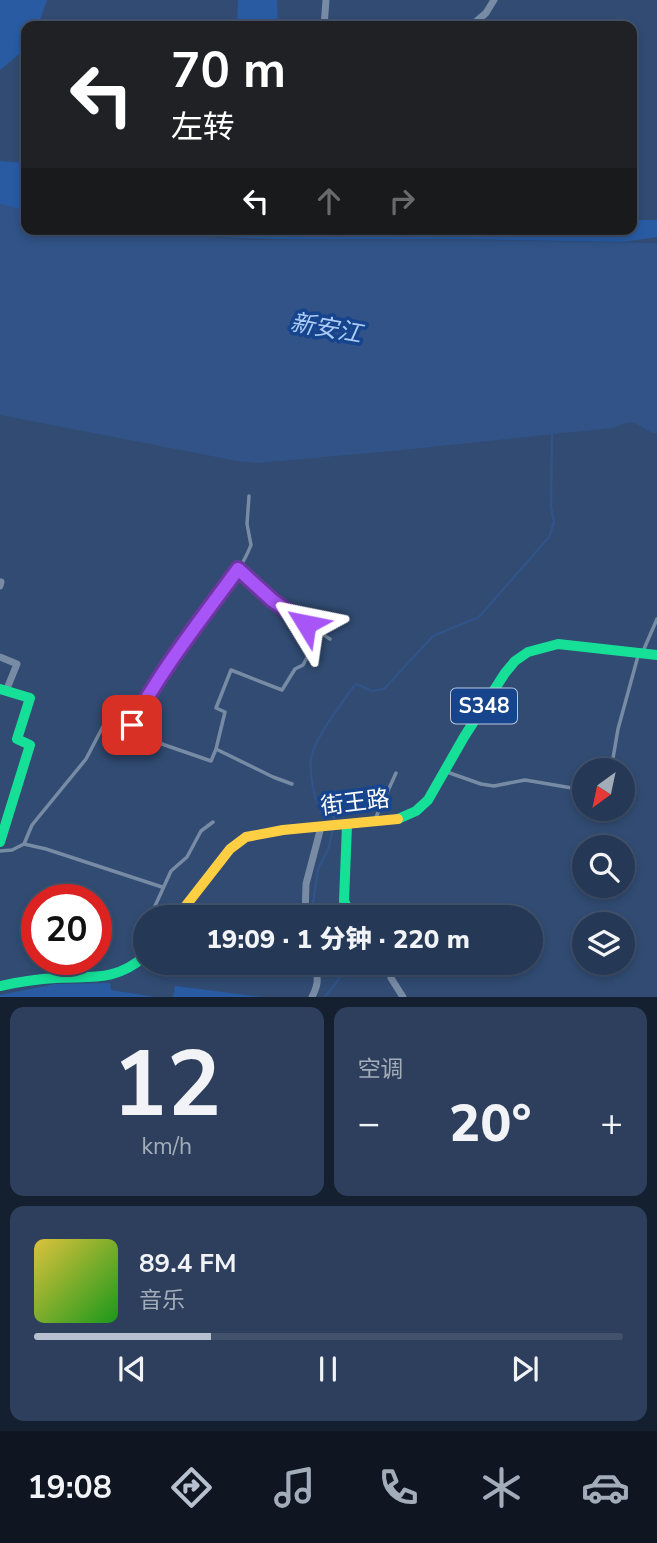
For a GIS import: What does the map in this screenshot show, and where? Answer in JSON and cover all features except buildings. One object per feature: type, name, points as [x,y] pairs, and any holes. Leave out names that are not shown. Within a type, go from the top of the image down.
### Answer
[{"type":"main road","name":"街王路","points":[[186,905],[230,849],[240,840],[252,835],[396,820],[416,811],[428,800],[505,673],[522,656],[535,649],[558,644],[657,655]]},
{"type":"main road","points":[[0,842],[30,745],[18,738],[30,698],[3,690]]},
{"type":"main road","points":[[345,825],[346,905]]},
{"type":"main road","points":[[0,986],[38,980],[111,977],[133,966]]},
{"type":"street","points":[[324,21],[326,0]]},
{"type":"street","points":[[477,21],[494,0]]},
{"type":"street","points":[[0,656],[17,664],[3,690]]},
{"type":"street","points":[[305,905],[306,884],[323,827]]},
{"type":"street","points":[[312,997],[318,985],[318,975]]},
{"type":"street","points":[[390,975],[403,997]]},
{"type":"lane","points":[[132,725],[149,691],[238,569],[251,545],[247,524],[249,496]]},
{"type":"lane","points":[[238,569],[292,616],[330,639]]},
{"type":"lane","points":[[613,758],[618,729],[640,653],[657,619]]},
{"type":"lane","points":[[24,844],[32,825],[86,759],[110,713],[159,743],[211,761],[225,712],[216,708],[231,670],[282,690],[295,668],[303,665],[320,633]]},
{"type":"lane","points":[[216,749],[272,778],[292,784]]},
{"type":"lane","points":[[446,771],[494,786],[525,780],[572,788]]},
{"type":"lane","points":[[374,822],[396,773]]},
{"type":"lane","points":[[155,905],[171,871],[187,857],[201,831],[213,822]]},
{"type":"lane","points":[[0,851],[12,850],[24,844],[162,887]]},
{"type":"shaded area","points":[[0,0],[47,0],[40,21],[21,21],[21,52],[0,70]]},
{"type":"shaded area","points":[[238,0],[277,0],[278,21],[237,21]]},
{"type":"shaded area","points":[[0,161],[21,163],[21,210],[0,204]]},
{"type":"shaded area","points":[[637,220],[657,220],[657,237],[623,242],[203,235],[637,235]]},
{"type":"shaded area","points":[[110,983],[111,990],[155,997],[0,997],[55,984]]},
{"type":"shaded area","points":[[175,986],[263,997],[173,997]]},
{"type":"water","name":"新安江","points":[[0,204],[21,210],[21,235],[186,235],[251,240],[411,239],[657,243],[657,434],[628,423],[613,428],[257,463],[0,415]]},
{"type":"waterway","points":[[334,823],[334,817],[315,798],[311,774],[313,751],[322,732],[356,684],[372,691],[384,689],[433,636],[479,617],[549,537],[554,522],[551,507],[552,432]]},
{"type":"waterway","points":[[313,905],[318,869],[329,847],[333,829]]},
{"type":"waterway","points":[[325,997],[342,975]]},
{"type":"traffic: fast","points":[[398,819],[416,811],[428,800],[505,673],[515,661],[528,652],[558,644],[657,655]]},
{"type":"traffic: fast","points":[[0,689],[30,698],[17,739],[30,745],[0,842]]},
{"type":"traffic: fast","points":[[346,905],[347,825]]},
{"type":"traffic: fast","points":[[0,986],[42,979],[103,976],[133,965]]},
{"type":"traffic: slow","points":[[186,905],[230,849],[246,837],[283,830],[398,819]]},
{"type":"route","points":[[132,725],[149,691],[170,660],[238,569],[272,600],[306,624]]}]
